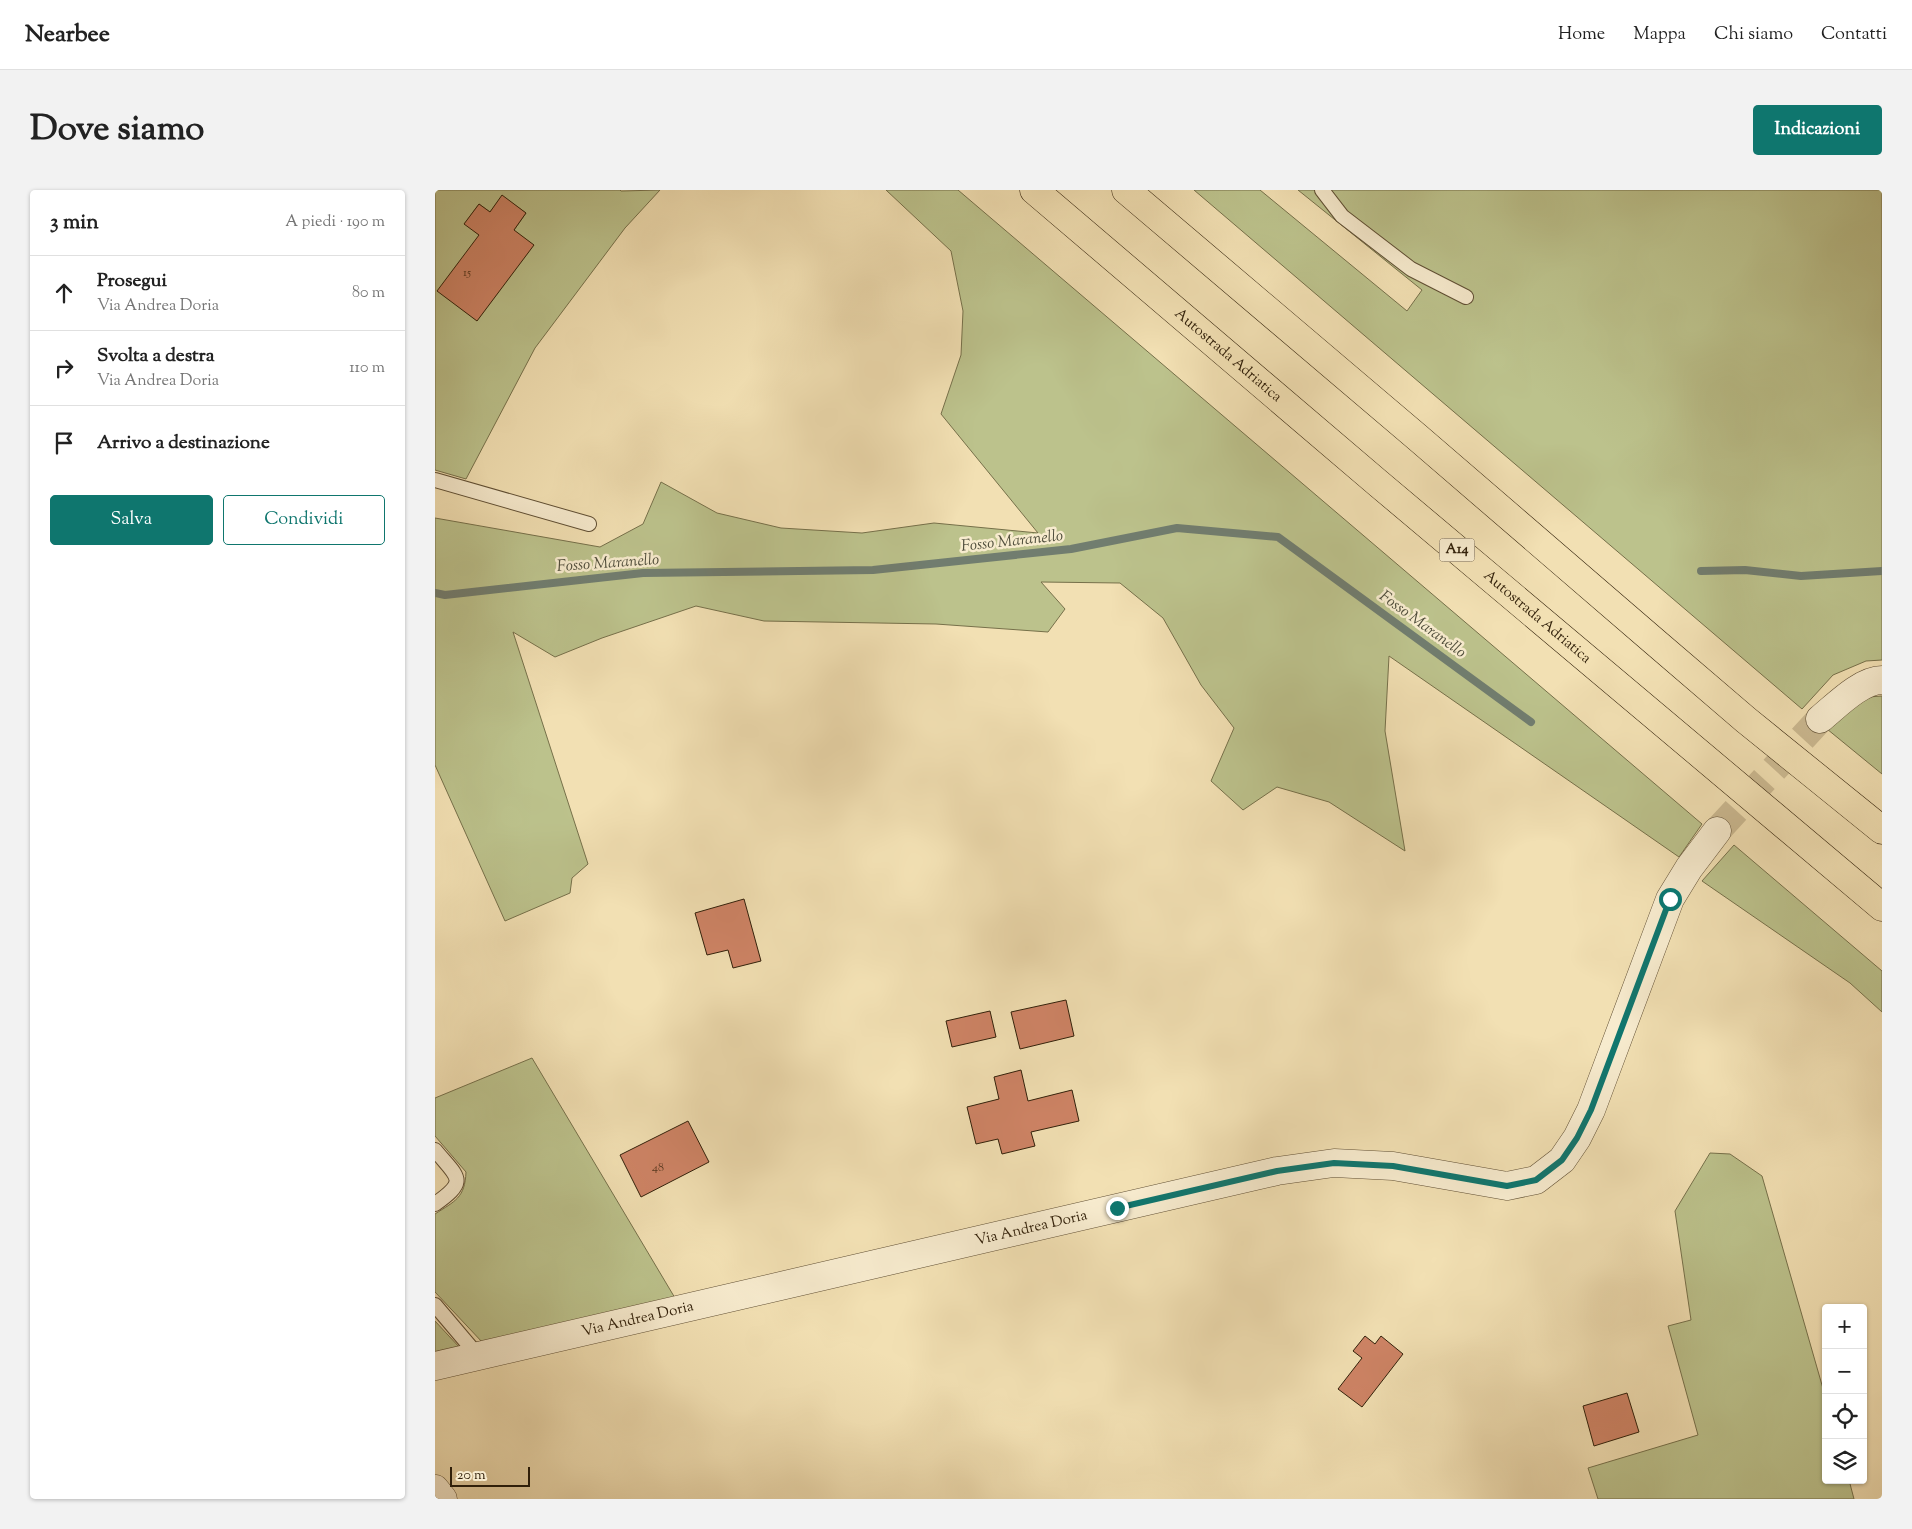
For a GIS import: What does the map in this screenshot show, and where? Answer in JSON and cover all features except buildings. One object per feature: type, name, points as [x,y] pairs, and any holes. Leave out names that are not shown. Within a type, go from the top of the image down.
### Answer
[{"type":"highway","name":"Autostrada Adriatica","points":[[1034,190],[1379,484],[1882,907]]},
{"type":"highway","points":[[1126,190],[1425,443],[1746,720],[1882,830]]},
{"type":"street","points":[[1820,718],[1857,689],[1877,680],[1882,680]]},
{"type":"street","name":"Via Andrea Doria","points":[[435,1366],[1277,1171],[1334,1163],[1393,1166],[1507,1186],[1536,1180],[1562,1160],[1577,1138],[1591,1110],[1670,899],[1689,868],[1717,831]]},
{"type":"street","points":[[435,1489],[443,1499]]},
{"type":"lane","points":[[1322,190],[1343,216],[1411,269],[1466,297]]},
{"type":"lane","points":[[435,480],[589,524]]},
{"type":"lane","points":[[435,1150],[455,1174],[457,1180],[456,1187],[435,1204]]},
{"type":"lane","points":[[435,1305],[479,1357]]},
{"type":"green space","points":[[435,190],[660,190],[625,228],[535,348],[466,479],[435,470]],"holes":[[[502,196],[526,213],[514,230],[479,235],[465,223],[479,204],[490,212]]]},
{"type":"green space","points":[[886,190],[958,190],[1702,824],[1679,857],[1389,656],[1385,731],[1405,851],[1329,802],[1277,787],[1243,810],[1211,781],[1234,728],[1201,685],[1163,618],[1120,583],[1041,582],[1065,609],[1048,632],[936,624],[764,621],[696,606],[602,638],[555,657],[513,632],[588,864],[572,878],[570,893],[505,921],[435,765],[435,518],[600,547],[643,524],[661,482],[717,513],[781,528],[862,533],[934,523],[1038,533],[941,414],[961,355],[963,311],[951,251]]},
{"type":"green space","points":[[1194,190],[1260,190],[1407,311],[1422,290],[1298,190],[1882,190],[1882,660],[1866,661],[1833,675],[1802,709]]},
{"type":"green space","points":[[1882,696],[1882,774],[1827,729],[1868,697]]},
{"type":"green space","points":[[1734,845],[1882,971],[1882,1012],[1850,983],[1702,881]]},
{"type":"green space","points":[[532,1058],[675,1298],[483,1343],[435,1292],[435,1214],[458,1198],[464,1188],[466,1172],[435,1136],[435,1098]]},
{"type":"green space","points":[[1710,1153],[1730,1154],[1762,1176],[1822,1385],[1822,1484],[1850,1484],[1854,1499],[1598,1499],[1588,1468],[1698,1435],[1668,1326],[1691,1320],[1675,1211]]},
{"type":"green space","points":[[435,1321],[461,1349],[435,1354]]},
{"type":"waterway","name":"Fosso Maranello","points":[[435,593],[445,595],[643,573],[873,570],[1071,549],[1177,528],[1278,537],[1531,722]]},
{"type":"waterway","name":"Fosso Maranello","points":[[1701,571],[1745,570],[1801,576],[1882,571]]},
{"type":"tunnel","points":[[1717,831],[1820,719]]},
{"type":"route","points":[[1117,1208],[1277,1171],[1334,1163],[1393,1166],[1507,1186],[1536,1180],[1562,1160],[1577,1138],[1591,1110],[1670,899]]}]
